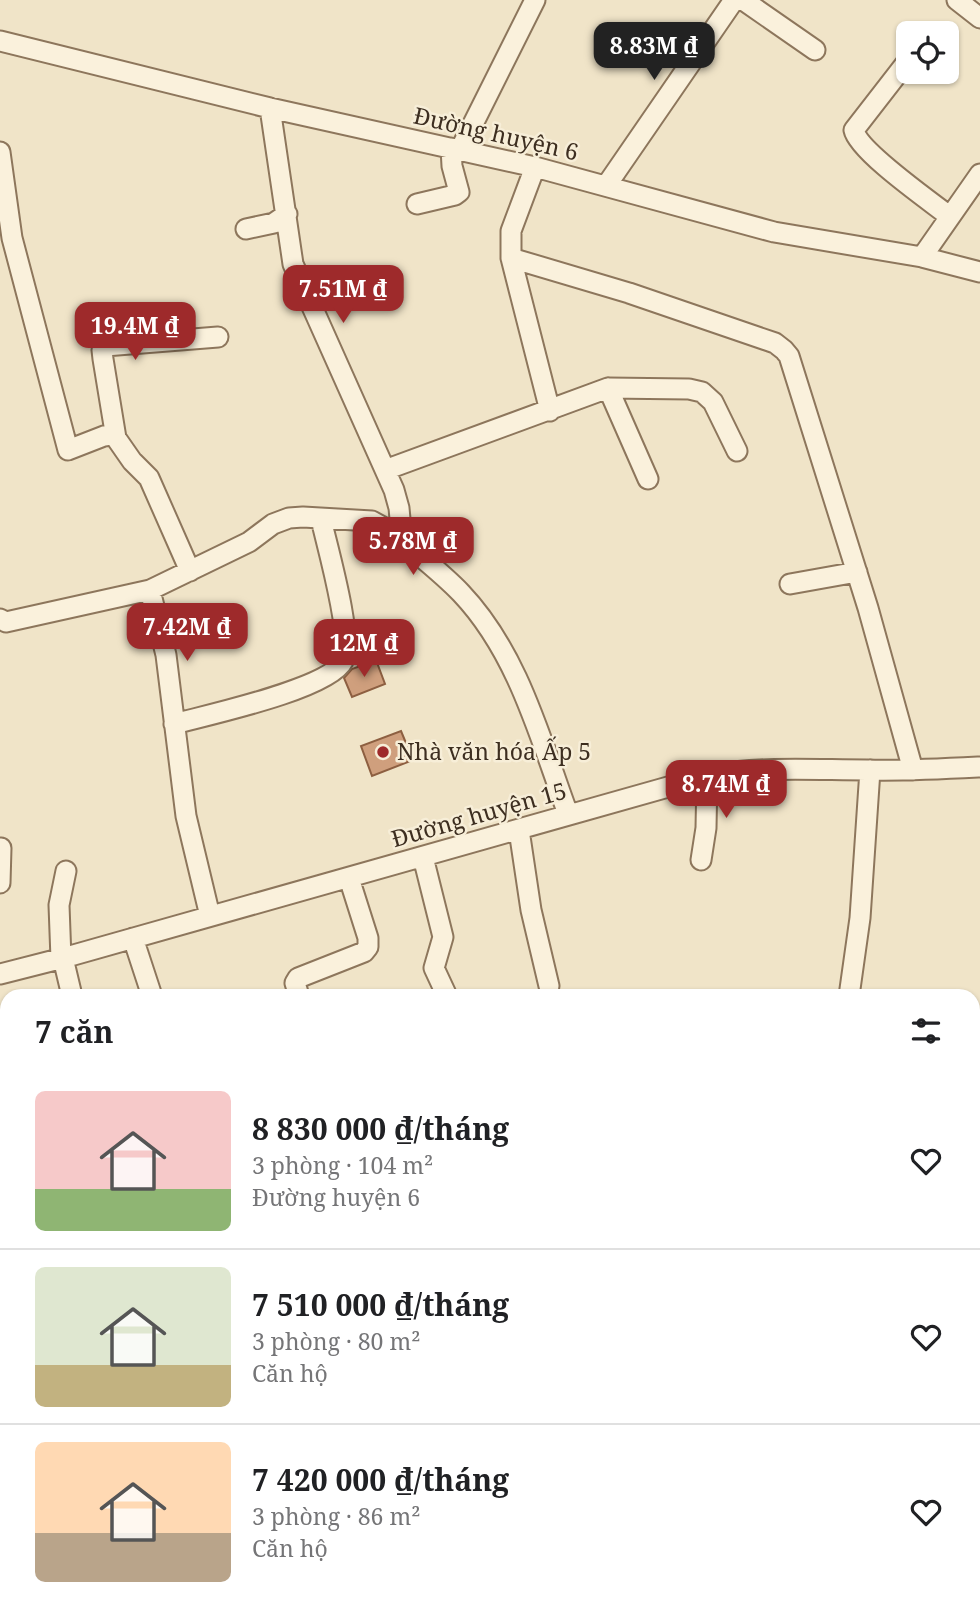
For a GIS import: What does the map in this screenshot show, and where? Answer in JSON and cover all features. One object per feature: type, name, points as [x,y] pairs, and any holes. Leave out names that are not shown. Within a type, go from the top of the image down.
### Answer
[{"type":"street","points":[[417,204],[459,192],[452,166],[455,149],[536,0]]},
{"type":"street","points":[[606,186],[734,0]]},
{"type":"street","points":[[743,0],[815,50]]},
{"type":"street","points":[[957,0],[980,18]]},
{"type":"street","name":"Đường huyện 6","points":[[0,41],[270,108],[535,167],[774,232],[922,257],[980,272]]},
{"type":"street","points":[[896,76],[854,130],[855,134],[867,150],[950,216]]},
{"type":"street","points":[[270,108],[293,264],[386,470],[399,508],[402,541]]},
{"type":"street","points":[[1,165],[5,230],[68,450],[104,436],[111,435],[116,438],[132,461],[149,478],[190,571]]},
{"type":"street","points":[[535,167],[511,231],[511,258],[551,411]]},
{"type":"street","points":[[922,257],[980,174]]},
{"type":"street","points":[[246,229],[274,223],[287,214]]},
{"type":"street","points":[[511,258],[629,293],[784,349],[797,380],[857,572],[913,770]]},
{"type":"street","points":[[116,438],[103,359],[105,346],[218,337]]},
{"type":"street","points":[[386,470],[608,388],[689,389],[702,393],[713,402],[737,451]]},
{"type":"street","points":[[608,388],[648,479]]},
{"type":"street","points":[[0,619],[6,622],[150,590],[249,542],[273,524],[289,518],[372,521],[392,532],[461,593],[496,640],[522,688],[568,814]]},
{"type":"street","points":[[174,724],[273,697],[325,677],[343,662],[345,638],[321,519]]},
{"type":"street","points":[[790,584],[857,572]]},
{"type":"street","points":[[150,590],[166,655],[186,816],[210,916]]},
{"type":"street","name":"Đường huyện 15","points":[[0,974],[62,959],[707,776],[728,772],[796,769],[913,770],[980,767]]},
{"type":"street","points":[[850,989],[860,918],[870,770]]},
{"type":"street","points":[[701,860],[706,828],[707,776]]},
{"type":"street","points":[[519,830],[531,910],[549,986]]},
{"type":"street","points":[[0,883],[1,848]]},
{"type":"street","points":[[423,857],[443,937],[434,968],[444,989]]},
{"type":"street","points":[[66,871],[60,905],[62,959],[70,989]]},
{"type":"street","points":[[297,989],[295,983],[298,978],[364,952],[368,947],[368,938],[349,877]]},
{"type":"street","points":[[133,938],[150,989]]},
{"type":"building","points":[[376,660],[385,684],[352,697],[344,678],[352,669]]},
{"type":"building","points":[[401,731],[413,760],[372,776],[361,746]]},
{"type":"place","name":"Nhà văn hóa Ấp 5","points":[[383,752]]}]
